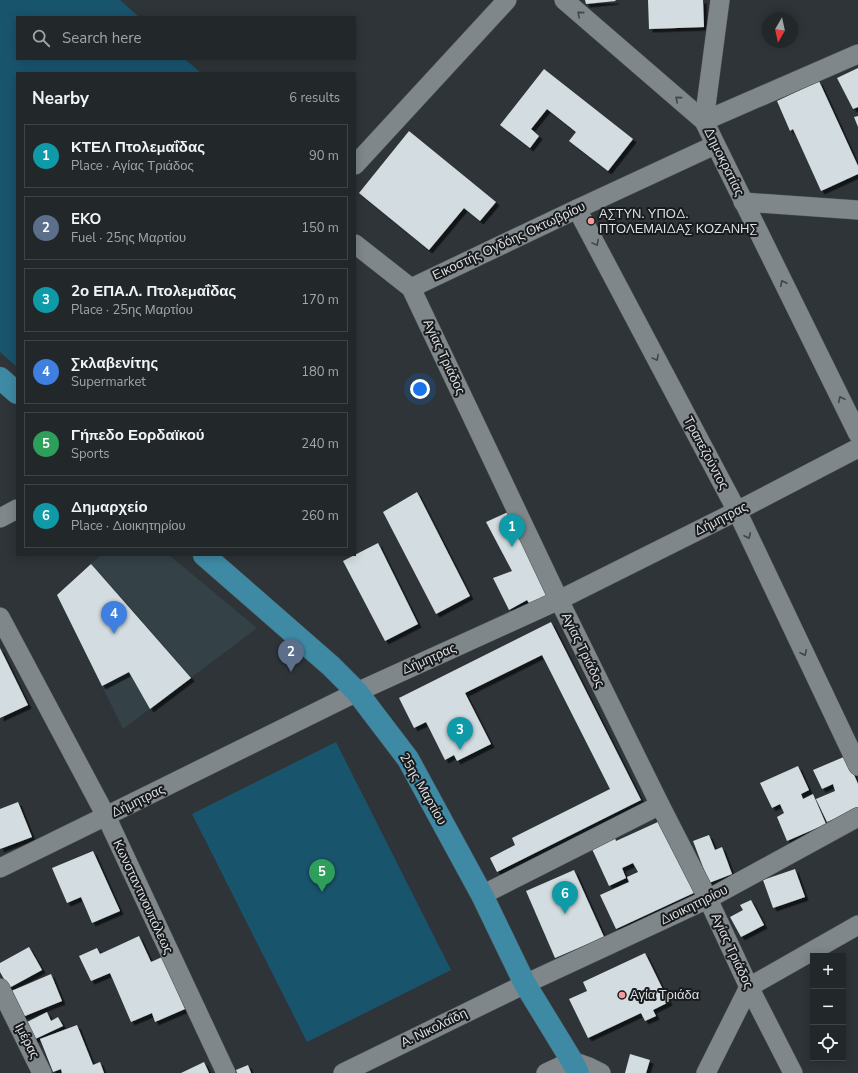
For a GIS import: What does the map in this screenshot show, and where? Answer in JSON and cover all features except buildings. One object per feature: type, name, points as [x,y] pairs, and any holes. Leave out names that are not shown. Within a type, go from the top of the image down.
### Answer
[{"type":"main road","points":[[0,378],[16,392]]},
{"type":"main road","name":"25ης Μαρτίου","points":[[205,556],[331,666],[357,692],[408,759],[482,895],[525,984],[575,1067]]},
{"type":"street","points":[[356,163],[507,0]]},
{"type":"street","name":"Δημοκρατίας","points":[[564,0],[704,121],[858,434]]},
{"type":"street","points":[[704,121],[720,0]]},
{"type":"street","points":[[704,121],[858,54]]},
{"type":"street","name":"Εικοστής Ογδόης Οκτωβρίου","points":[[411,288],[577,208],[715,145]]},
{"type":"street","points":[[743,202],[858,210]]},
{"type":"street","name":"Τραπεζούντος","points":[[577,208],[737,511],[858,766]]},
{"type":"street","name":"Αγίας Τριάδος","points":[[356,245],[411,288],[559,600],[708,899],[749,987],[793,1073]]},
{"type":"street","name":"Δήμητρας","points":[[0,868],[357,692],[559,600],[737,511],[858,448]]},
{"type":"street","points":[[0,518],[16,510]]},
{"type":"street","name":"Κωνσταντινουπόλεως","points":[[0,617],[106,816],[226,1073]]},
{"type":"street","points":[[482,895],[660,805]]},
{"type":"street","name":"Διοικητηρίου","points":[[525,984],[708,899],[858,817]]},
{"type":"street","points":[[706,1073],[749,987],[858,925]]},
{"type":"street","name":"Α. Νικολαΐδη","points":[[343,1073],[525,984]]},
{"type":"street","name":"Ιμέρας","points":[[0,988],[42,1073]]},
{"type":"street","points":[[546,1073],[575,1067],[589,1067],[601,1073]]},
{"type":"shaded area","points":[[0,0],[120,0],[138,16],[16,16],[16,60],[186,60],[200,72],[16,72],[16,366],[0,352]]},
{"type":"shaded area","points":[[100,556],[170,556],[257,628],[123,729],[57,595]]},
{"type":"shaded area","points":[[336,742],[451,970],[307,1042],[192,814]]},
{"type":"place","name":"ΑΣΤΥΝ. ΥΠΟΔ. ΠΤΟΛΕΜΑΙΔΑΣ ΚΟΖΑΝΗΣ","points":[[591,221]]},
{"type":"place","name":"ΚΤΕΛ Πτολεμαΐδας","points":[[512,547]]},
{"type":"place","name":"Σκλαβενίτης","points":[[114,634]]},
{"type":"place","name":"EKO","points":[[291,672]]},
{"type":"place","name":"2ο ΕΠΑ.Λ. Πτολεμαΐδας","points":[[460,750]]},
{"type":"place","name":"Γήπεδο Εορδαϊκού","points":[[322,892]]},
{"type":"place","name":"Δημαρχείο","points":[[565,914]]},
{"type":"place","name":"Αγία Τριάδα","points":[[622,995]]}]
